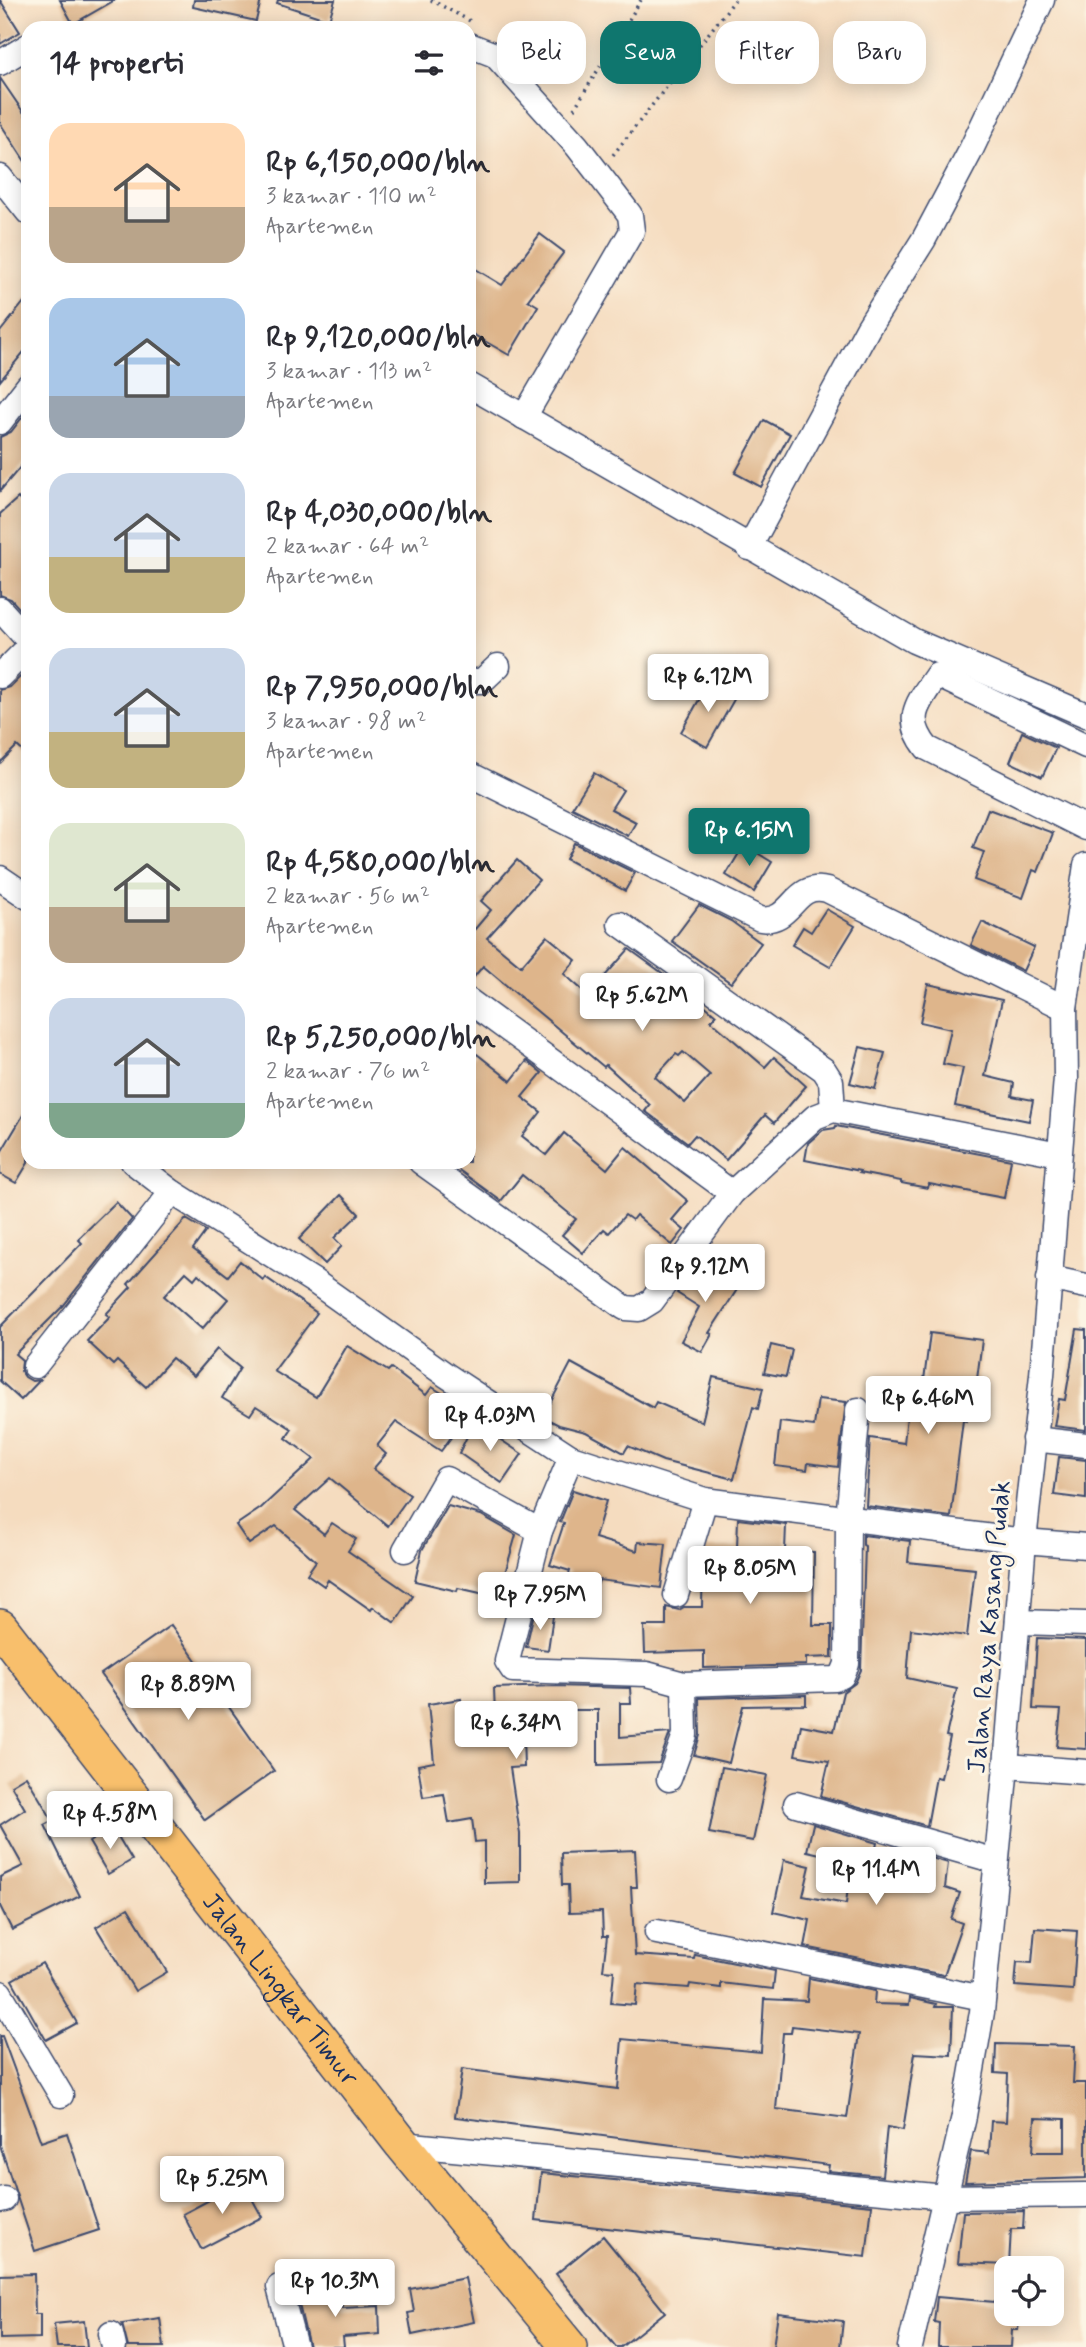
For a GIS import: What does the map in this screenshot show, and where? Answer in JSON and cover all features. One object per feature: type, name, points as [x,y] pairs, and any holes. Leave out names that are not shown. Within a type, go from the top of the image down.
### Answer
[{"type":"highway","name":"Jalan Lingkar Timur","points":[[0,1628],[402,2144],[569,2347]]},
{"type":"street","points":[[749,548],[868,328],[924,239],[969,155],[1042,0]]},
{"type":"street","points":[[476,48],[495,55],[577,146],[624,207],[632,222],[632,231],[524,417]]},
{"type":"street","points":[[0,63],[21,50]]},
{"type":"street","points":[[0,177],[21,203]]},
{"type":"street","points":[[476,389],[749,548],[914,640],[1086,715]]},
{"type":"street","points":[[0,422],[21,395]]},
{"type":"street","points":[[0,609],[21,632]]},
{"type":"street","points":[[0,676],[21,655]]},
{"type":"street","points":[[476,681],[482,681],[498,666]]},
{"type":"street","points":[[1086,746],[937,675],[916,706],[916,735],[927,748],[1086,828]]},
{"type":"street","points":[[476,777],[760,919],[779,917],[804,892],[816,887],[827,890],[1065,1008]]},
{"type":"street","name":"Jalan Raya Kasang Pudak","points":[[910,2347],[964,2116],[983,1998],[1006,1766],[1059,1154],[1076,1079],[1065,1008],[1086,865]]},
{"type":"street","points":[[0,878],[21,892]]},
{"type":"street","points":[[620,924],[824,1070],[831,1080],[833,1110]]},
{"type":"street","points":[[476,1007],[732,1193]]},
{"type":"street","points":[[431,1169],[625,1308],[639,1309],[652,1301],[732,1193],[815,1117],[833,1110],[1059,1154]]},
{"type":"street","points":[[142,1169],[172,1192],[315,1282],[466,1388],[571,1457],[705,1500],[1024,1541],[1086,1546]]},
{"type":"street","points":[[35,1366],[172,1192]]},
{"type":"street","points":[[1049,1278],[1086,1286]]},
{"type":"street","points":[[571,1457],[540,1531],[507,1661],[513,1670],[647,1674],[684,1684],[835,1679],[842,1676],[847,1664],[848,1519],[858,1410]]},
{"type":"street","points":[[1034,1439],[1086,1445]]},
{"type":"street","points":[[405,1550],[446,1479],[540,1531]]},
{"type":"street","points":[[676,1595],[705,1500]]},
{"type":"street","points":[[1018,1622],[1086,1624]]},
{"type":"street","points":[[669,1779],[685,1735],[684,1684]]},
{"type":"street","points":[[1006,1766],[1086,1772]]},
{"type":"street","points":[[796,1804],[996,1861]]},
{"type":"street","points":[[657,1932],[983,1998]]},
{"type":"street","points":[[0,1993],[61,2095]]},
{"type":"street","points":[[402,2144],[945,2197],[1086,2195]]},
{"type":"street","points":[[279,2287],[295,2347]]},
{"type":"path","points":[[569,116],[641,0]]},
{"type":"path","points":[[607,162],[736,0]]},
{"type":"building","points":[[0,0],[20,32],[0,44]]},
{"type":"building","points":[[60,0],[115,0],[78,21],[71,21]]},
{"type":"building","points":[[194,0],[261,0],[256,21],[193,7]]},
{"type":"building","points":[[278,0],[335,0],[329,20],[277,3]]},
{"type":"building","points":[[0,78],[21,109],[21,155],[0,123]]},
{"type":"building","points":[[540,234],[564,252],[528,300],[538,306],[509,355],[476,336],[476,269],[502,285]]},
{"type":"building","points":[[21,306],[21,356],[0,381],[0,332]]},
{"type":"building","points":[[21,419],[21,466],[0,491],[0,437],[11,432]]},
{"type":"building","points":[[764,420],[790,434],[761,487],[735,473]]},
{"type":"building","points":[[18,498],[21,502],[21,610],[11,599],[0,595],[0,514]]},
{"type":"building","points":[[21,678],[21,750],[17,746],[0,763],[0,690],[10,687]]},
{"type":"building","points":[[709,682],[736,696],[707,747],[681,732]]},
{"type":"building","points":[[1022,732],[1056,748],[1042,777],[1010,762]]},
{"type":"building","points":[[594,773],[623,790],[611,809],[636,822],[628,836],[572,808]]},
{"type":"building","points":[[988,809],[1053,833],[1038,872],[1033,870],[1023,898],[974,880],[984,852],[973,848]]},
{"type":"building","points":[[574,843],[635,873],[625,891],[566,859]]},
{"type":"building","points":[[744,845],[772,862],[754,892],[726,875]]},
{"type":"building","points":[[517,860],[539,880],[487,938],[521,966],[547,936],[576,960],[564,974],[588,995],[629,949],[716,1015],[711,1021],[765,1067],[774,1057],[806,1086],[774,1123],[765,1115],[726,1160],[695,1135],[688,1143],[645,1111],[650,1105],[606,1065],[604,1067],[483,966],[476,974],[476,928],[491,910],[481,901]],"holes":[[[683,1052],[710,1075],[685,1103],[655,1077],[676,1054],[679,1056]]]},
{"type":"building","points":[[699,905],[731,921],[761,943],[731,983],[672,941]]},
{"type":"building","points":[[826,909],[855,926],[830,967],[792,945],[803,927],[811,932]]},
{"type":"building","points":[[982,922],[1034,947],[1023,971],[971,945]]},
{"type":"building","points":[[928,984],[1002,1000],[985,1076],[1014,1083],[1012,1096],[1033,1100],[1029,1121],[955,1106],[963,1068],[943,1064],[951,1029],[920,1022]]},
{"type":"building","points":[[860,1047],[885,1053],[875,1089],[850,1083]]},
{"type":"building","points":[[476,1055],[511,1081],[527,1061],[542,1073],[522,1097],[541,1112],[522,1136],[546,1155],[564,1133],[607,1169],[625,1147],[688,1201],[672,1220],[684,1230],[672,1245],[636,1215],[632,1220],[625,1215],[609,1233],[604,1229],[583,1253],[562,1235],[576,1219],[522,1175],[501,1201],[458,1169],[476,1169]]},
{"type":"building","points":[[21,1119],[21,1169],[24,1169],[16,1183],[0,1174],[0,1154]]},
{"type":"building","points":[[836,1126],[1011,1160],[1004,1198],[929,1184],[928,1188],[901,1183],[859,1173],[860,1171],[805,1160],[808,1143],[823,1130]]},
{"type":"building","points":[[341,1195],[359,1214],[334,1238],[342,1246],[325,1264],[299,1239]]},
{"type":"building","points":[[116,1202],[132,1219],[63,1306],[15,1354],[22,1360],[21,1371],[25,1377],[32,1381],[40,1380],[21,1400],[0,1381],[0,1327],[82,1243],[78,1239]]},
{"type":"building","points":[[186,1219],[206,1231],[193,1249],[228,1276],[240,1261],[263,1280],[265,1277],[317,1313],[274,1371],[316,1397],[347,1346],[388,1371],[391,1368],[426,1395],[432,1387],[453,1400],[449,1405],[466,1417],[441,1451],[396,1422],[377,1446],[386,1454],[373,1469],[410,1495],[388,1526],[330,1478],[295,1510],[324,1534],[332,1523],[356,1539],[348,1551],[413,1596],[395,1623],[328,1580],[324,1586],[307,1574],[316,1561],[276,1526],[249,1544],[236,1525],[261,1508],[314,1459],[286,1438],[292,1429],[256,1406],[250,1415],[222,1398],[240,1368],[217,1349],[194,1376],[172,1358],[146,1387],[117,1361],[113,1365],[87,1341],[110,1317],[106,1314],[131,1287],[128,1284]],"holes":[[[186,1272],[194,1279],[198,1274],[228,1299],[202,1329],[164,1296]]]},
{"type":"building","points":[[698,1264],[738,1288],[709,1333],[712,1334],[702,1352],[681,1341],[699,1307],[677,1293]]},
{"type":"building","points":[[1077,1329],[1086,1330],[1086,1430],[1054,1426],[1059,1399],[1065,1400]]},
{"type":"building","points":[[930,1333],[982,1340],[976,1387],[970,1386],[966,1421],[963,1420],[951,1517],[866,1506],[870,1438],[904,1443],[907,1416],[922,1417]]},
{"type":"building","points":[[771,1345],[792,1350],[786,1377],[764,1373]]},
{"type":"building","points":[[571,1363],[653,1408],[656,1402],[702,1422],[713,1377],[763,1388],[758,1409],[753,1407],[734,1479],[663,1461],[628,1446],[624,1453],[586,1432],[559,1425],[543,1417]]},
{"type":"building","points":[[818,1399],[846,1402],[838,1467],[808,1463],[807,1470],[775,1466],[780,1422],[814,1426]]},
{"type":"building","points":[[474,1422],[522,1454],[502,1483],[459,1453]]},
{"type":"building","points":[[1059,1457],[1086,1460],[1086,1499],[1054,1495]]},
{"type":"building","points":[[573,1490],[606,1501],[595,1538],[637,1551],[638,1542],[666,1544],[661,1588],[599,1580],[588,1612],[560,1603],[570,1571],[550,1565],[564,1523],[560,1522]]},
{"type":"building","points":[[448,1506],[481,1515],[516,1535],[498,1597],[415,1581],[422,1550]]},
{"type":"building","points":[[738,1519],[786,1525],[785,1551],[814,1552],[813,1625],[832,1625],[832,1657],[806,1658],[806,1665],[704,1668],[704,1651],[645,1653],[644,1626],[666,1626],[666,1607],[679,1610],[684,1607],[702,1607],[703,1558],[706,1548],[737,1548]]},
{"type":"building","points":[[863,1535],[910,1541],[908,1562],[975,1569],[967,1636],[911,1629],[907,1678],[957,1689],[946,1736],[950,1737],[941,1778],[936,1777],[927,1826],[821,1796],[829,1761],[795,1755],[801,1725],[834,1731],[843,1692],[855,1683],[861,1670],[865,1546]]},
{"type":"building","points":[[534,1613],[553,1616],[548,1650],[526,1647]]},
{"type":"building","points":[[171,1625],[274,1771],[205,1820],[101,1674]]},
{"type":"building","points":[[1037,1638],[1086,1640],[1086,1749],[1057,1747],[1061,1710],[1033,1709]]},
{"type":"building","points":[[494,1688],[630,1688],[631,1703],[620,1703],[620,1737],[670,1733],[659,1763],[598,1765],[598,1710],[554,1710],[555,1721],[527,1723],[527,1734],[523,1734],[524,1767],[510,1768],[520,1834],[520,1882],[484,1883],[484,1841],[475,1842],[472,1819],[449,1823],[444,1794],[423,1797],[418,1765],[434,1762],[428,1704],[461,1699],[466,1742],[496,1741]]},
{"type":"building","points":[[806,1695],[806,1705],[743,1706],[729,1763],[694,1755],[700,1735],[699,1698]]},
{"type":"building","points":[[722,1767],[767,1775],[753,1841],[709,1833]]},
{"type":"building","points":[[26,1776],[53,1821],[45,1825],[80,1896],[12,1930],[0,1906],[0,1877],[23,1866],[0,1825],[25,1809],[11,1785]]},
{"type":"building","points":[[813,1824],[877,1843],[871,1873],[904,1876],[908,1851],[948,1863],[945,1888],[960,1893],[951,1919],[962,1923],[944,1975],[805,1947],[810,1920],[773,1912],[784,1860],[810,1866],[803,1896],[846,1904],[851,1861],[807,1851]]},
{"type":"building","points":[[113,1828],[132,1860],[108,1874],[89,1842]]},
{"type":"building","points":[[635,1850],[637,1887],[631,1887],[635,1955],[694,1959],[695,1955],[775,1971],[773,1989],[721,1983],[721,1988],[690,1984],[689,1988],[637,1984],[635,2005],[611,2003],[614,1971],[603,1970],[607,1936],[603,1936],[602,1912],[569,1913],[568,1885],[562,1885],[561,1853]]},
{"type":"building","points":[[128,1908],[167,1972],[135,1991],[96,1927]]},
{"type":"building","points":[[1035,1928],[1077,1931],[1073,1990],[1015,1986],[1017,1962],[1032,1963]]},
{"type":"building","points":[[42,1963],[77,2023],[46,2040],[12,1980]]},
{"type":"building","points":[[809,1978],[875,1991],[874,2004],[909,2005],[910,1998],[936,2004],[935,2007],[953,2007],[951,2055],[915,2053],[903,2130],[887,2127],[882,2176],[828,2171],[829,2165],[455,2117],[462,2069],[618,2089],[622,2039],[761,2052],[764,1999],[807,2001]],"holes":[[[792,2026],[859,2034],[847,2118],[776,2109],[783,2033],[791,2033]]]},
{"type":"building","points":[[0,2036],[41,2142],[67,2133],[99,2230],[35,2251],[0,2145]]},
{"type":"building","points":[[996,2044],[1075,2046],[1073,2083],[1086,2083],[1086,2178],[965,2182],[971,2151],[989,2153],[991,2121],[1006,2122],[1008,2074],[995,2073]],"holes":[[[1035,2118],[1065,2119],[1065,2152],[1033,2152]]]},
{"type":"building","points":[[541,2173],[872,2205],[866,2257],[536,2220]]},
{"type":"building","points":[[243,2182],[262,2217],[201,2249],[183,2214]]},
{"type":"building","points":[[1024,2211],[1023,2229],[1011,2229],[1010,2256],[994,2256],[994,2264],[958,2263],[963,2212]]},
{"type":"building","points":[[603,2236],[665,2312],[621,2347],[616,2347],[556,2274]]},
{"type":"building","points":[[34,2274],[35,2314],[40,2314],[40,2338],[0,2339],[0,2275]]},
{"type":"building","points":[[465,2278],[474,2322],[412,2335],[408,2313],[414,2312],[410,2289]]},
{"type":"building","points":[[340,2289],[343,2308],[379,2306],[380,2334],[343,2337],[344,2347],[309,2347],[297,2296]]},
{"type":"building","points":[[937,2297],[994,2302],[994,2326],[1018,2326],[1018,2330],[1012,2330],[1011,2347],[938,2347],[939,2323],[934,2322]]},
{"type":"building","points":[[778,2313],[843,2321],[840,2347],[773,2347]]},
{"type":"building","points":[[160,2318],[164,2347],[128,2347],[122,2324]]},
{"type":"building","points":[[84,2321],[87,2347],[57,2347],[54,2324]]}]
